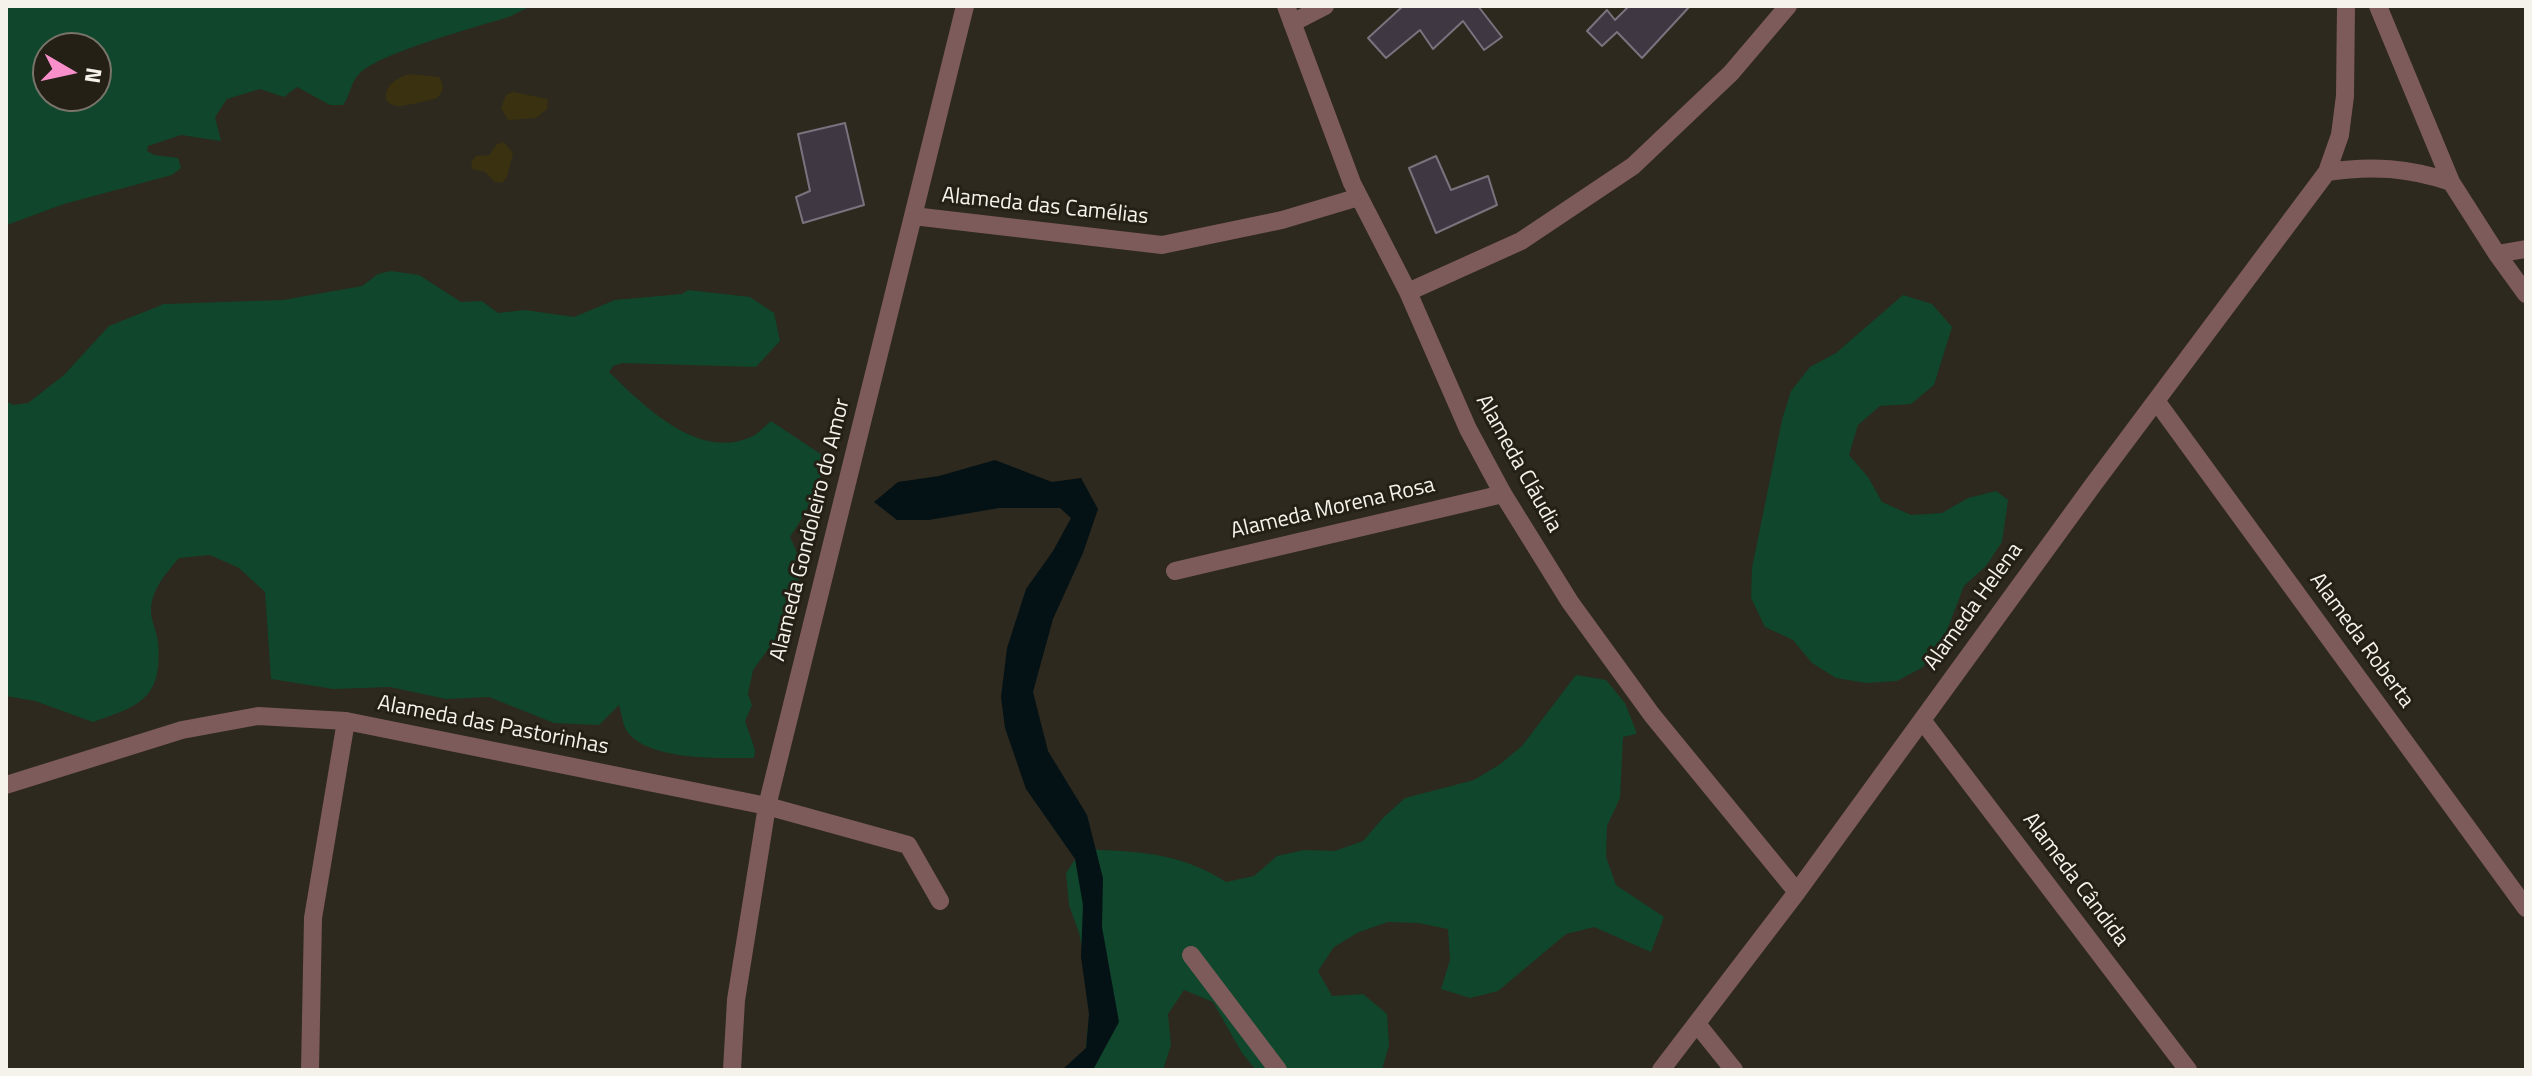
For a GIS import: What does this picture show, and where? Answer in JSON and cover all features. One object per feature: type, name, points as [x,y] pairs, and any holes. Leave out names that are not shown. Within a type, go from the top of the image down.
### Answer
[{"type":"street","name":"Alameda Gondoleiro do Amor","points":[[732,1070],[736,1000],[767,806],[965,6]]},
{"type":"street","points":[[1289,14],[1325,6]]},
{"type":"street","points":[[1408,292],[1521,241],[1633,166],[1731,73],[1788,6]]},
{"type":"street","name":"Alameda Helena","points":[[1661,1070],[1797,892],[2093,485],[2327,172],[2340,135],[2345,96],[2346,6]]},
{"type":"street","points":[[2378,6],[2451,182],[2526,294]]},
{"type":"street","name":"Alameda Cláudia","points":[[1289,14],[1359,197],[1408,292],[1468,429],[1503,494],[1570,602],[1652,715],[1797,892]]},
{"type":"street","points":[[2327,172],[2383,167],[2408,169],[2451,182]]},
{"type":"street","name":"Alameda das Camélias","points":[[913,216],[1162,245],[1282,220],[1359,197]]},
{"type":"street","points":[[2497,254],[2526,249]]},
{"type":"street","name":"Alameda Roberta","points":[[2157,402],[2526,908]]},
{"type":"street","name":"Alameda Morena Rosa","points":[[1175,571],[1503,494]]},
{"type":"street","name":"Alameda das Pastorinhas","points":[[6,785],[182,730],[258,716],[346,721],[767,806],[908,845],[940,901]]},
{"type":"street","name":"Alameda Cândida","points":[[1922,720],[2188,1070]]},
{"type":"street","points":[[310,1070],[313,918],[346,721]]},
{"type":"street","points":[[1191,955],[1278,1070]]},
{"type":"street","points":[[1697,1024],[1734,1070]]},
{"type":"green space","points":[[6,6],[531,6],[511,16],[389,56],[357,76],[343,105],[330,105],[297,87],[284,97],[260,89],[227,99],[215,117],[221,141],[181,135],[148,146],[147,151],[154,155],[178,158],[181,168],[172,175],[64,204],[7,225]]},
{"type":"green space","points":[[391,271],[419,275],[461,302],[482,301],[498,313],[525,310],[574,317],[615,300],[682,294],[688,290],[750,297],[774,313],[780,341],[756,367],[622,363],[613,366],[609,372],[655,413],[692,436],[711,442],[731,442],[754,436],[771,421],[825,457],[812,499],[790,537],[801,561],[797,595],[777,637],[753,670],[748,694],[752,705],[745,721],[755,750],[754,758],[688,756],[654,749],[629,734],[619,705],[599,725],[554,723],[489,697],[446,699],[390,687],[333,689],[271,679],[265,592],[239,568],[210,555],[179,558],[156,589],[151,611],[158,642],[157,676],[152,688],[136,704],[93,722],[35,701],[6,696],[6,401],[13,405],[28,403],[64,375],[109,326],[164,304],[283,300],[362,286],[378,274]]},
{"type":"green space","points":[[1903,295],[1932,304],[1952,327],[1934,385],[1911,404],[1880,406],[1858,425],[1849,455],[1868,477],[1882,502],[1911,515],[1942,513],[1968,498],[1996,491],[2008,500],[2002,542],[1986,566],[1964,586],[1942,643],[1923,667],[1897,681],[1866,683],[1836,678],[1812,663],[1793,640],[1765,627],[1751,598],[1752,568],[1782,420],[1791,391],[1810,367],[1836,353]]},
{"type":"green space","points":[[1576,675],[1606,680],[1625,703],[1636,731],[1636,734],[1623,737],[1620,798],[1607,826],[1606,857],[1616,885],[1664,917],[1651,952],[1594,927],[1566,934],[1498,991],[1470,998],[1441,989],[1450,960],[1448,929],[1418,923],[1388,922],[1359,932],[1334,947],[1318,971],[1332,996],[1363,994],[1387,1014],[1389,1045],[1382,1070],[1256,1070],[1242,1053],[1213,1002],[1184,990],[1168,1014],[1171,1045],[1163,1070],[1065,1070],[1085,1053],[1092,993],[1079,933],[1069,905],[1066,873],[1082,849],[1157,855],[1191,864],[1226,882],[1254,876],[1277,856],[1304,850],[1335,851],[1363,841],[1405,798],[1474,780],[1499,765],[1522,746]]},
{"type":"sand","points":[[410,74],[439,77],[443,86],[441,93],[437,98],[411,104],[391,104],[385,96],[390,85]]},
{"type":"sand","points":[[513,92],[548,99],[547,109],[536,118],[508,120],[501,108],[506,95]]},
{"type":"sand","points":[[504,142],[513,153],[507,177],[502,183],[495,182],[485,172],[472,169],[471,162],[476,156],[489,155],[497,144]]},
{"type":"shaded area","points":[[995,460],[1052,482],[1081,478],[1098,509],[1083,553],[1053,619],[1033,692],[1048,751],[1087,815],[1103,878],[1102,927],[1119,1022],[1093,1070],[1062,1070],[1086,1048],[1089,1014],[1081,957],[1083,905],[1075,859],[1026,789],[1005,728],[1001,697],[1007,648],[1026,589],[1053,551],[1071,518],[1060,508],[999,508],[929,520],[897,520],[874,502],[898,482],[939,476]]},
{"type":"building","points":[[1403,6],[1478,6],[1502,37],[1484,50],[1463,21],[1433,49],[1420,30],[1386,58],[1368,38]]},
{"type":"building","points":[[1629,6],[1690,6],[1642,58],[1617,32],[1602,46],[1587,31],[1607,10],[1615,20]]},
{"type":"building","points":[[845,123],[864,205],[803,223],[796,197],[810,191],[798,134]]},
{"type":"building","points":[[1436,156],[1451,190],[1488,176],[1497,205],[1436,233],[1409,168]]}]
